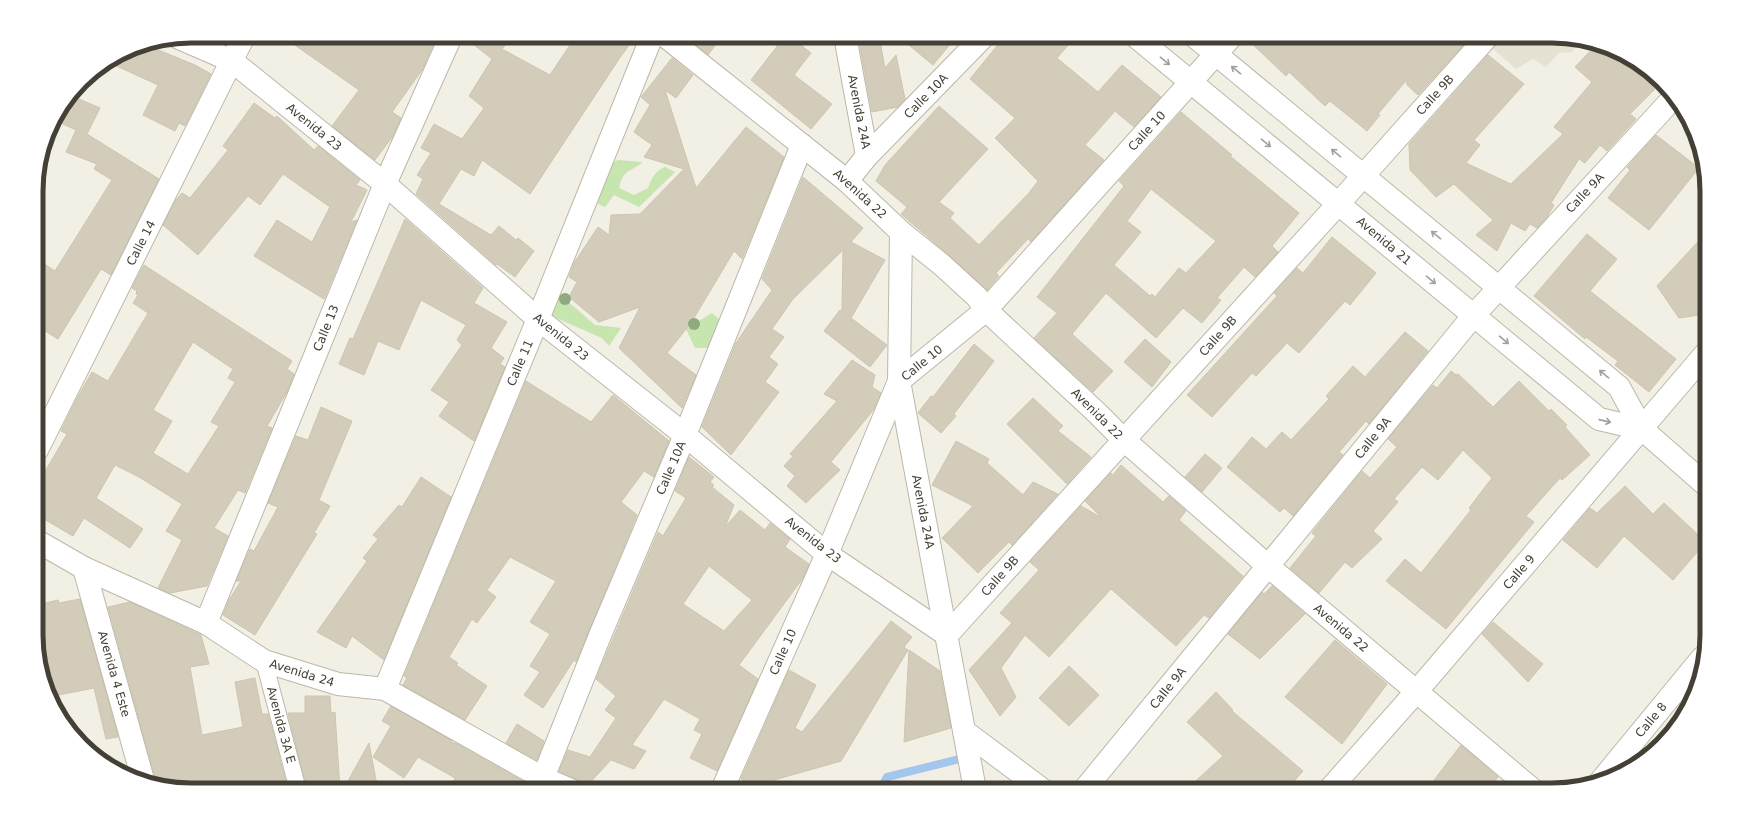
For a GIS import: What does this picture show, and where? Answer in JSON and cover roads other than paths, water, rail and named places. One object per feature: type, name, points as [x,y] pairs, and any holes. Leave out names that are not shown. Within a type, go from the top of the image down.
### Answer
[{"type":"street","name":"Avenida 23","points":[[191,43],[232,61],[385,184],[538,319],[685,435],[828,554],[947,635]]},
{"type":"street","name":"Calle 14","points":[[43,438],[241,43]]},
{"type":"street","name":"Calle 13","points":[[206,623],[385,184],[448,43]]},
{"type":"street","name":"Calle 11","points":[[384,689],[538,319],[649,43]]},
{"type":"street","name":"Avenida 22","points":[[674,43],[847,180],[901,232],[942,265],[977,297],[986,310],[1124,440],[1268,566],[1525,783]]},
{"type":"street","name":"Avenida 24A","points":[[846,43],[867,156],[847,180]]},
{"type":"street","name":"Calle 10A","points":[[867,156],[977,43]]},
{"type":"street","name":"Avenida 21","points":[[1144,43],[1598,419],[1642,429]]},
{"type":"street","name":"Avenida 21","points":[[1203,43],[1619,387],[1642,429],[1700,480]]},
{"type":"street","name":"Calle 10","points":[[725,783],[828,554],[898,382],[986,310],[1226,43]]},
{"type":"street","name":"Calle 9B","points":[[947,635],[1339,204],[1482,43]]},
{"type":"street","name":"Calle 9A","points":[[1090,783],[1474,315],[1670,102]]},
{"type":"street","name":"Calle 10A","points":[[540,783],[601,633],[685,435],[802,145]]},
{"type":"street","name":"Avenida 24A","points":[[901,232],[898,382],[947,635],[974,783]]},
{"type":"street","name":"Calle 9","points":[[1335,783],[1416,692],[1700,360]]},
{"type":"street","name":"Avenida 24","points":[[43,544],[84,568],[206,623],[264,661],[338,684],[384,689],[538,783]]},
{"type":"street","name":"Avenida 4 Este","points":[[84,568],[141,774]]},
{"type":"street","name":"Calle 8","points":[[1608,772],[1697,664]]},
{"type":"street","points":[[964,731],[1033,783]]},
{"type":"lane","name":"Avenida 3A E","points":[[264,661],[296,783]]},
{"type":"waterway","points":[[884,783],[887,777],[968,757]]}]
